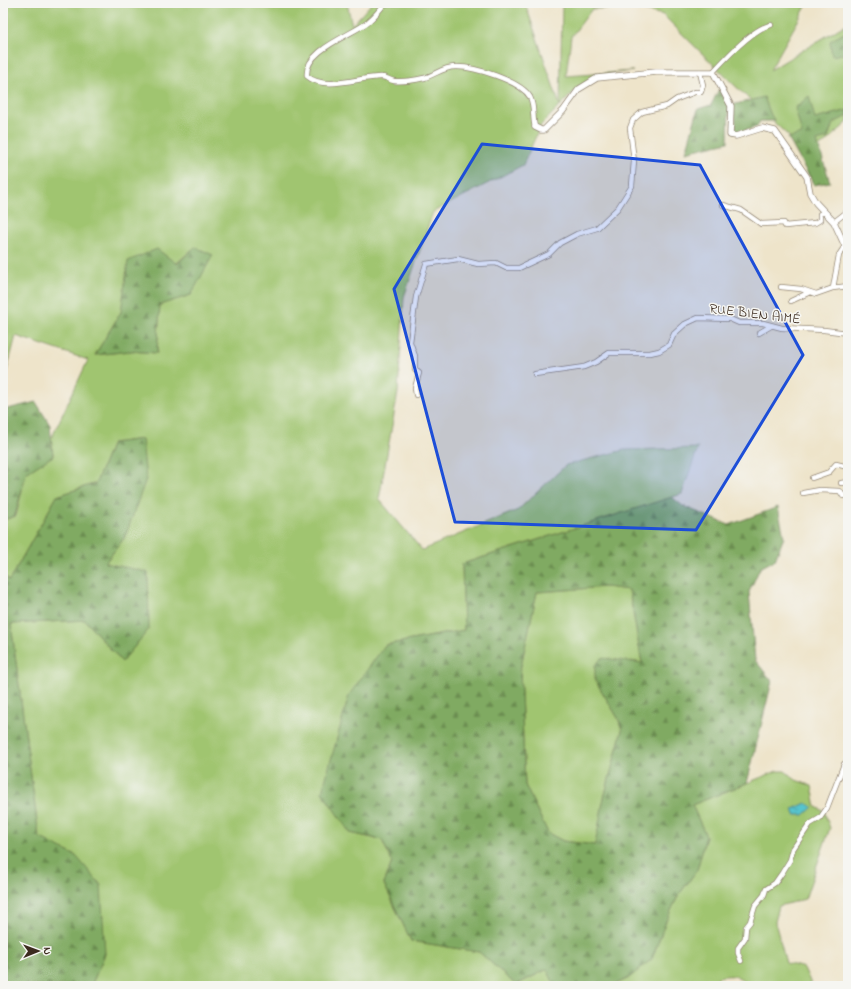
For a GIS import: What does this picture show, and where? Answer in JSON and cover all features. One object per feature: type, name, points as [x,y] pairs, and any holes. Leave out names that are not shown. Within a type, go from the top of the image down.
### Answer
[{"type":"street","points":[[385,3],[368,22],[321,51],[311,60],[307,71],[307,76],[313,79],[337,83],[382,77],[401,81],[426,78],[446,68],[468,68],[506,80],[521,88],[529,96],[532,103],[535,127],[537,129],[544,130],[563,111],[579,89],[598,78],[656,72],[713,72],[742,43],[766,26],[771,25]]},
{"type":"street","points":[[416,395],[415,388],[419,373],[415,370],[415,356],[410,342],[416,297],[426,264],[458,259],[478,264],[496,263],[506,268],[519,268],[549,254],[560,243],[577,234],[597,228],[618,208],[632,186],[634,161],[630,128],[633,120],[642,112],[667,106],[677,99],[694,92],[701,92],[703,85],[700,72]]},
{"type":"street","points":[[713,72],[731,106],[730,135],[736,136],[762,128],[775,131],[807,176],[810,193],[816,203],[834,222],[846,246],[839,255],[833,288]]},
{"type":"street","points":[[723,204],[741,210],[761,224],[784,223],[785,226],[815,223],[820,220],[820,214],[824,212]]},
{"type":"street","points":[[834,222],[848,211]]},
{"type":"street","points":[[781,287],[801,289],[816,294],[833,288],[848,286]]},
{"type":"street","points":[[791,301],[810,292]]},
{"type":"street","name":"RUE BIEN AIMÉ","points":[[535,374],[584,367],[596,362],[609,353],[650,354],[669,345],[674,334],[685,324],[698,318],[730,319],[739,322],[763,322],[771,326],[848,333]]},
{"type":"street","points":[[759,333],[771,326]]},
{"type":"street","points":[[812,478],[829,472],[836,464],[848,467]]},
{"type":"street","points":[[841,483],[848,482]]},
{"type":"street","points":[[803,493],[831,490],[840,491],[843,496],[848,495]]},
{"type":"street","points":[[741,962],[738,948],[745,938],[746,927],[750,922],[755,906],[764,895],[766,889],[775,883],[782,873],[793,849],[810,824],[820,818],[830,801],[844,764],[848,764]]},
{"type":"highlighted area","points":[[482,144],[700,165],[803,355],[696,530],[455,522],[394,289]]},
{"type":"green space","points":[[3,3],[347,3],[352,25],[372,3],[525,3],[560,106],[541,125],[523,165],[433,212],[404,297],[398,392],[379,499],[422,550],[518,510],[566,465],[624,450],[698,448],[682,494],[462,564],[464,630],[385,645],[350,833],[382,840],[392,862],[384,884],[411,941],[479,952],[516,985],[548,969],[555,986],[91,986],[105,954],[76,856],[39,838],[11,624],[85,620],[122,662],[105,563],[125,537],[142,439],[112,443],[96,483],[57,496],[9,581],[3,574],[3,520],[16,516],[26,473],[53,455],[51,439],[88,360],[16,336],[3,385]],"holes":[[[195,247],[191,295],[160,304],[157,353],[130,351],[95,355],[121,312]]]},
{"type":"green space","points":[[562,3],[808,3],[770,70],[848,23],[848,122],[810,156],[730,81],[663,15],[633,8],[592,9],[571,37],[566,76],[633,71],[609,74],[592,79],[585,83],[560,106]]},
{"type":"green space","points":[[848,31],[848,53],[832,56],[830,41]]},
{"type":"green space","points":[[719,89],[729,105],[728,142],[686,152],[698,109],[711,105]]},
{"type":"green space","points":[[809,96],[815,119],[848,110],[848,116],[833,123],[828,138],[817,141],[830,182],[814,185],[788,138],[802,134],[795,108]]},
{"type":"green space","points":[[764,97],[775,121],[760,121],[757,127],[736,133],[734,132],[736,122],[732,105]]},
{"type":"green space","points":[[195,247],[213,255],[191,295],[160,305],[157,353],[130,351],[95,355],[121,312],[128,261],[157,249],[177,264]]},
{"type":"green space","points":[[36,402],[50,425],[53,456],[26,473],[15,516],[3,520],[3,474],[5,468],[3,466],[3,410]]},
{"type":"green space","points":[[142,439],[146,479],[125,537],[105,563],[148,572],[149,629],[122,662],[85,620],[11,624],[39,837],[76,856],[101,885],[105,954],[91,986],[3,986],[3,574],[9,581],[57,496],[96,483],[112,443]]},
{"type":"green space","points":[[672,497],[683,506],[729,525],[778,507],[784,537],[775,560],[760,568],[749,592],[755,660],[772,681],[747,783],[692,805],[706,836],[697,870],[678,896],[666,921],[652,959],[629,978],[612,986],[555,986],[547,969],[516,985],[479,952],[411,941],[384,884],[392,862],[382,840],[350,833],[322,792],[349,695],[385,645],[464,630],[462,564]],"holes":[[[606,587],[629,590],[642,663],[602,658],[595,665],[595,680],[618,718],[622,730],[603,802],[595,845],[563,841],[548,833],[525,785],[520,670],[537,592]]]},
{"type":"green space","points":[[606,587],[629,590],[642,663],[631,661],[595,680],[618,718],[622,730],[603,802],[596,845],[563,841],[548,833],[525,785],[520,670],[537,592]]},
{"type":"green space","points":[[777,771],[785,771],[796,780],[812,786],[816,807],[824,811],[830,828],[805,899],[779,906],[775,922],[786,963],[804,968],[812,986],[748,986],[742,979],[731,976],[718,977],[714,986],[612,986],[629,978],[666,921],[678,896],[697,870],[706,836],[692,805]]},
{"type":"water","points":[[806,803],[813,807],[804,815],[795,815],[793,809]]}]
